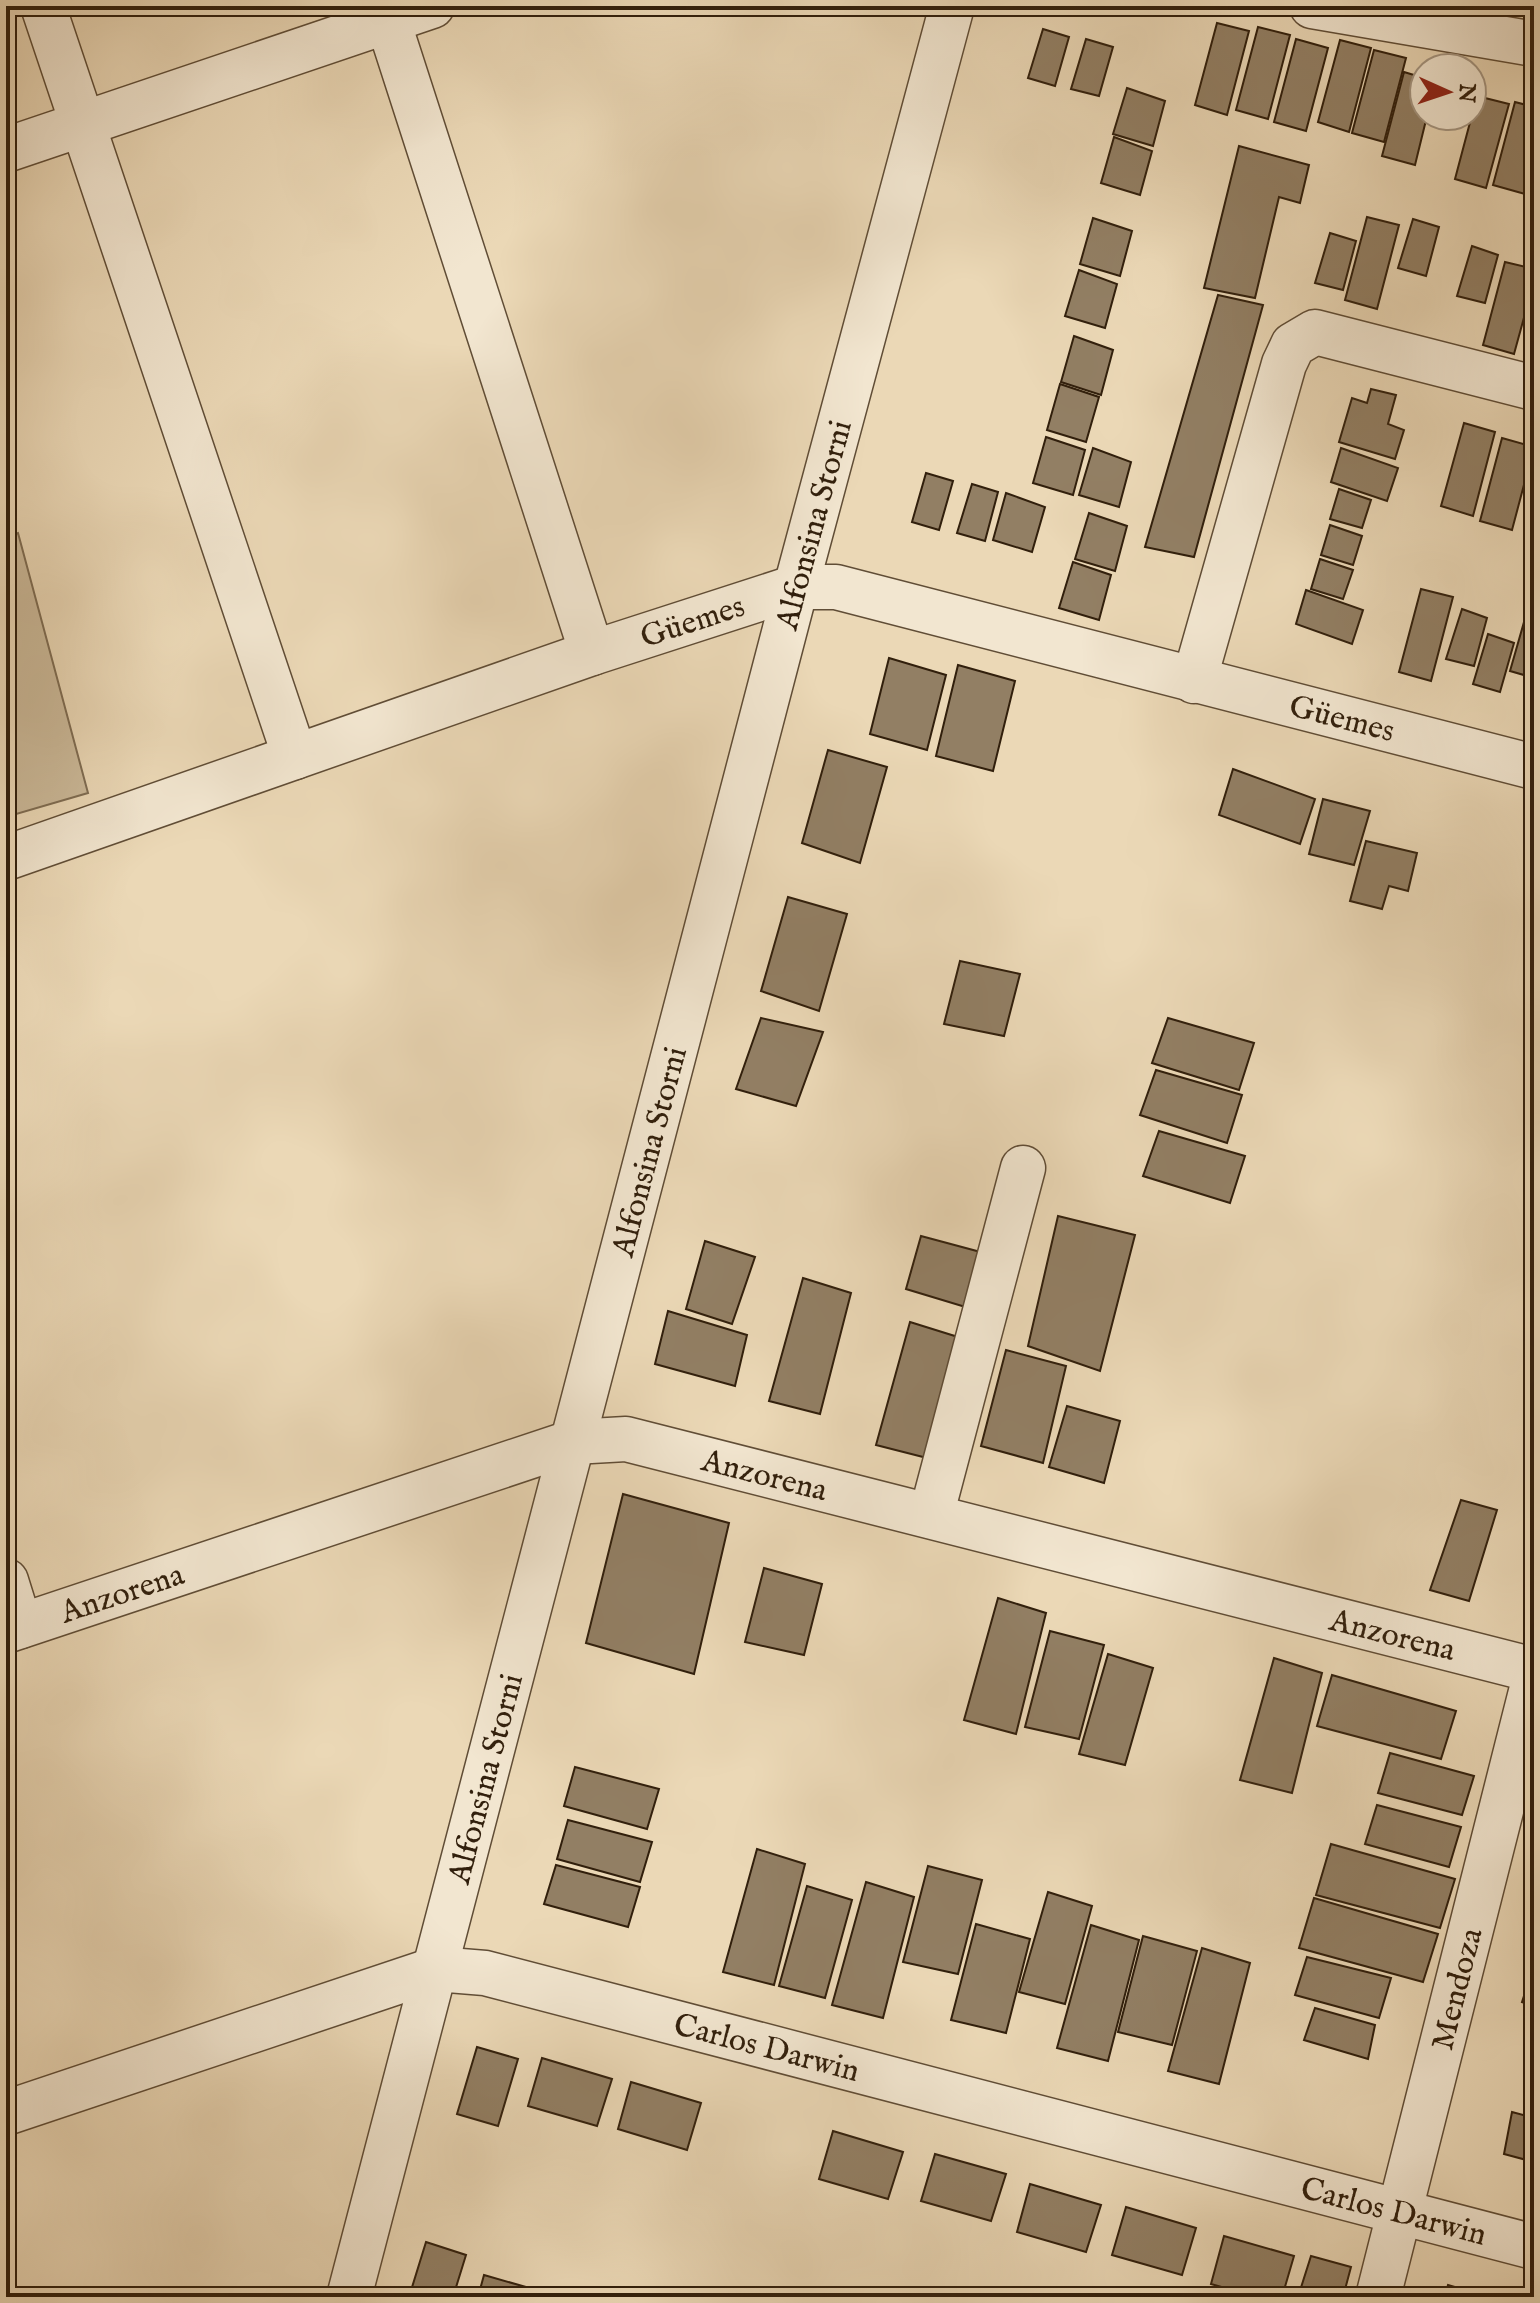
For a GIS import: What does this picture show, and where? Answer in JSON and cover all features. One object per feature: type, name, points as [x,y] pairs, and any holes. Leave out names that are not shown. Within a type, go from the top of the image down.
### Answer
[{"type":"street","points":[[43,6],[295,757]]},
{"type":"street","points":[[6,150],[432,6]]},
{"type":"street","name":"Alfonsina Storni","points":[[349,2297],[796,587],[952,6]]},
{"type":"street","points":[[1312,6],[1534,44]]},
{"type":"street","points":[[388,21],[592,653]]},
{"type":"street","points":[[1194,681],[1284,364],[1293,345],[1315,332],[1534,388]]},
{"type":"street","name":"Güemes","points":[[6,858],[592,653],[796,587],[836,587],[1534,767]]},
{"type":"street","points":[[931,1516],[1023,1168]]},
{"type":"street","name":"Anzorena","points":[[13,1628],[573,1442],[626,1439],[1534,1670]]},
{"type":"street","points":[[6,1581],[13,1628]]},
{"type":"street","name":"Mendoza","points":[[1378,2297],[1534,1680]]},
{"type":"street","name":"Carlos Darwin","points":[[6,2113],[436,1969],[485,1973],[1534,2247]]},
{"type":"shaded area","points":[[18,533],[88,793],[6,817],[6,537]]},
{"type":"building","points":[[1217,23],[1249,31],[1227,115],[1195,105]]},
{"type":"building","points":[[1258,27],[1290,35],[1268,119],[1236,110]]},
{"type":"building","points":[[1043,29],[1069,37],[1055,86],[1028,78]]},
{"type":"building","points":[[1086,39],[1113,47],[1099,96],[1071,89]]},
{"type":"building","points":[[1296,39],[1328,48],[1306,131],[1274,122]]},
{"type":"building","points":[[1340,40],[1371,48],[1349,132],[1318,122]]},
{"type":"building","points":[[1374,50],[1406,58],[1384,142],[1352,133]]},
{"type":"building","points":[[1404,72],[1408,73],[1408,132],[1423,132],[1415,165],[1382,156]]},
{"type":"building","points":[[1127,88],[1165,101],[1153,146],[1113,134]]},
{"type":"building","points":[[1488,99],[1509,104],[1486,188],[1455,179],[1467,132],[1488,132]]},
{"type":"building","points":[[1515,102],[1534,107],[1534,159],[1525,194],[1493,185]]},
{"type":"building","points":[[1114,137],[1152,151],[1140,195],[1101,183]]},
{"type":"building","points":[[1239,146],[1309,165],[1300,203],[1279,197],[1255,298],[1204,288]]},
{"type":"building","points":[[1367,217],[1399,225],[1377,309],[1345,300]]},
{"type":"building","points":[[1093,218],[1132,231],[1120,276],[1080,264]]},
{"type":"building","points":[[1413,219],[1439,227],[1426,276],[1398,268]]},
{"type":"building","points":[[1330,233],[1356,241],[1343,290],[1315,283]]},
{"type":"building","points":[[1472,246],[1498,255],[1485,303],[1457,296]]},
{"type":"building","points":[[1505,262],[1534,269],[1534,281],[1514,354],[1483,345]]},
{"type":"building","points":[[1079,270],[1117,284],[1105,328],[1065,316]]},
{"type":"building","points":[[1218,295],[1263,305],[1194,557],[1145,547]]},
{"type":"building","points":[[1074,336],[1113,350],[1101,395],[1061,382]]},
{"type":"building","points":[[1060,384],[1099,397],[1086,442],[1047,430]]},
{"type":"building","points":[[1371,389],[1396,395],[1388,424],[1404,430],[1395,459],[1339,442],[1352,398],[1367,403]]},
{"type":"building","points":[[1464,423],[1495,432],[1473,516],[1441,506]]},
{"type":"building","points":[[1046,437],[1085,450],[1073,495],[1033,483]]},
{"type":"building","points":[[1502,438],[1534,447],[1512,530],[1480,521]]},
{"type":"building","points":[[1093,448],[1131,462],[1119,507],[1079,495]]},
{"type":"building","points":[[1341,448],[1398,468],[1387,501],[1331,482]]},
{"type":"building","points":[[926,473],[953,481],[939,530],[912,522]]},
{"type":"building","points":[[972,484],[998,492],[985,541],[957,533]]},
{"type":"building","points":[[1339,489],[1371,500],[1362,528],[1330,519]]},
{"type":"building","points":[[1006,493],[1045,507],[1032,552],[993,540]]},
{"type":"building","points":[[1089,513],[1127,526],[1115,571],[1075,559]]},
{"type":"building","points":[[1330,525],[1362,536],[1353,565],[1321,555]]},
{"type":"building","points":[[1320,559],[1353,570],[1343,599],[1311,589]]},
{"type":"building","points":[[1073,562],[1111,575],[1099,620],[1059,608]]},
{"type":"building","points":[[1421,589],[1453,597],[1431,681],[1399,672]]},
{"type":"building","points":[[1306,590],[1363,610],[1352,644],[1296,624]]},
{"type":"building","points":[[1462,609],[1487,618],[1474,666],[1446,659]]},
{"type":"building","points":[[1524,622],[1534,625],[1534,678],[1510,671]]},
{"type":"building","points":[[1488,634],[1514,643],[1500,692],[1473,684]]},
{"type":"building","points":[[889,658],[946,675],[927,750],[870,734]]},
{"type":"building","points":[[958,665],[1015,681],[993,771],[936,756]]},
{"type":"building","points":[[828,750],[887,767],[860,863],[802,843]]},
{"type":"building","points":[[1233,769],[1315,799],[1300,844],[1219,815]]},
{"type":"building","points":[[1323,799],[1370,811],[1354,865],[1309,854]]},
{"type":"building","points":[[1366,841],[1417,853],[1408,891],[1389,886],[1382,909],[1350,901]]},
{"type":"building","points":[[788,897],[847,914],[819,1011],[761,991]]},
{"type":"building","points":[[960,961],[1020,974],[1004,1036],[944,1024]]},
{"type":"building","points":[[761,1018],[823,1032],[796,1106],[736,1089]]},
{"type":"building","points":[[1168,1018],[1254,1043],[1239,1090],[1152,1063]]},
{"type":"building","points":[[1156,1070],[1242,1095],[1227,1143],[1140,1115]]},
{"type":"building","points":[[1159,1131],[1245,1156],[1230,1203],[1143,1176]]},
{"type":"building","points":[[1058,1216],[1135,1235],[1100,1371],[1028,1346]]},
{"type":"building","points":[[921,1236],[988,1254],[972,1309],[906,1289]]},
{"type":"building","points":[[705,1241],[755,1257],[732,1324],[686,1309]]},
{"type":"building","points":[[803,1278],[851,1293],[820,1414],[769,1401]]},
{"type":"building","points":[[668,1311],[747,1335],[735,1386],[655,1364]]},
{"type":"building","points":[[910,1322],[958,1337],[927,1458],[876,1445]]},
{"type":"building","points":[[1006,1350],[1066,1366],[1043,1463],[981,1446]]},
{"type":"building","points":[[1067,1406],[1120,1421],[1104,1483],[1049,1467]]},
{"type":"building","points":[[623,1494],[729,1523],[694,1674],[586,1643]]},
{"type":"building","points":[[1461,1500],[1497,1510],[1469,1601],[1430,1590]]},
{"type":"building","points":[[764,1568],[822,1584],[804,1655],[745,1642]]},
{"type":"building","points":[[998,1598],[1046,1613],[1016,1734],[964,1720]]},
{"type":"building","points":[[1050,1631],[1104,1645],[1079,1739],[1025,1727]]},
{"type":"building","points":[[1108,1654],[1153,1668],[1125,1765],[1079,1754]]},
{"type":"building","points":[[1274,1658],[1322,1673],[1292,1793],[1240,1780]]},
{"type":"building","points":[[1332,1675],[1456,1711],[1441,1759],[1317,1726]]},
{"type":"building","points":[[1390,1753],[1474,1776],[1462,1815],[1378,1793]]},
{"type":"building","points":[[575,1767],[659,1789],[647,1829],[564,1806]]},
{"type":"building","points":[[1377,1805],[1461,1827],[1449,1867],[1365,1844]]},
{"type":"building","points":[[568,1820],[652,1842],[640,1882],[557,1859]]},
{"type":"building","points":[[1331,1844],[1455,1879],[1440,1928],[1316,1895]]},
{"type":"building","points":[[757,1849],[805,1864],[774,1985],[723,1972]]},
{"type":"building","points":[[556,1865],[640,1887],[628,1927],[544,1904]]},
{"type":"building","points":[[928,1866],[982,1880],[958,1974],[903,1962]]},
{"type":"building","points":[[866,1882],[914,1897],[883,2018],[832,2005]]},
{"type":"building","points":[[807,1886],[852,1900],[825,1998],[779,1986]]},
{"type":"building","points":[[1048,1892],[1092,1906],[1065,2004],[1019,1992]]},
{"type":"building","points":[[1314,1898],[1438,1934],[1423,1982],[1299,1948]]},
{"type":"building","points":[[976,1924],[1030,1939],[1006,2033],[951,2020]]},
{"type":"building","points":[[1091,1925],[1139,1940],[1108,2061],[1057,2048]]},
{"type":"building","points":[[1143,1936],[1197,1951],[1172,2045],[1118,2032]]},
{"type":"building","points":[[1202,1948],[1250,1963],[1219,2084],[1168,2071]]},
{"type":"building","points":[[1307,1957],[1391,1978],[1379,2018],[1295,1995]]},
{"type":"building","points":[[1534,1965],[1534,2006],[1522,2002]]},
{"type":"building","points":[[1315,2008],[1375,2025],[1368,2059],[1304,2040]]},
{"type":"building","points":[[477,2047],[518,2059],[498,2126],[457,2114]]},
{"type":"building","points":[[542,2058],[612,2079],[597,2126],[528,2106]]},
{"type":"building","points":[[631,2082],[701,2103],[687,2150],[618,2129]]},
{"type":"building","points":[[1512,2112],[1534,2118],[1534,2162],[1504,2154]]},
{"type":"building","points":[[833,2131],[903,2152],[888,2199],[819,2179]]},
{"type":"building","points":[[935,2154],[1006,2174],[991,2221],[921,2201]]},
{"type":"building","points":[[1030,2184],[1101,2205],[1086,2252],[1017,2232]]},
{"type":"building","points":[[1126,2207],[1196,2228],[1182,2275],[1112,2255]]},
{"type":"building","points":[[1224,2236],[1294,2256],[1282,2297],[1257,2297],[1211,2284]]},
{"type":"building","points":[[426,2242],[466,2255],[453,2297],[409,2297]]},
{"type":"building","points":[[1311,2256],[1351,2267],[1343,2297],[1298,2297]]},
{"type":"building","points":[[484,2275],[554,2295],[478,2297]]},
{"type":"building","points":[[1448,2285],[1489,2297],[1445,2297]]}]
